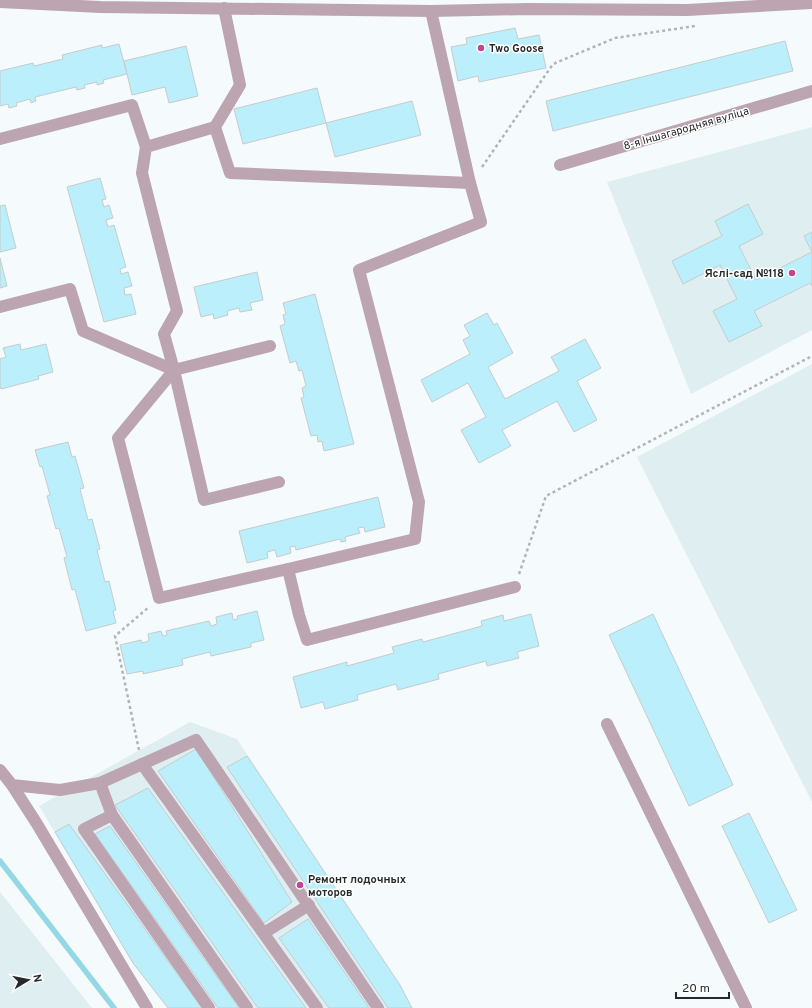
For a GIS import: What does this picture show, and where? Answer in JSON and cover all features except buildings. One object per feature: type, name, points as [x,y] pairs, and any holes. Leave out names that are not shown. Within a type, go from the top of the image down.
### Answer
[{"type":"lane","points":[[0,2],[100,7],[431,10],[687,10],[812,1]]},
{"type":"lane","points":[[146,147],[216,127],[240,85],[224,8]]},
{"type":"lane","points":[[270,346],[174,370],[118,438],[159,598],[415,540],[419,502],[359,270],[481,222],[470,183],[431,10]]},
{"type":"lane","name":"8-я Іншагародняя вуліца","points":[[560,165],[812,91]]},
{"type":"lane","points":[[0,139],[132,105],[146,147],[142,173],[177,311],[164,334],[174,370],[204,500],[279,482]]},
{"type":"lane","points":[[216,127],[230,173],[470,183]]},
{"type":"lane","points":[[0,307],[70,289],[83,331],[174,370]]},
{"type":"lane","points":[[288,569],[299,615],[307,640],[515,587]]},
{"type":"lane","points":[[607,724],[746,1008]]},
{"type":"lane","points":[[12,784],[60,790],[100,783],[196,740],[378,1008]]},
{"type":"lane","points":[[142,764],[317,1008]]},
{"type":"lane","points":[[0,770],[12,784],[37,824],[147,1008]]},
{"type":"lane","points":[[100,783],[112,815],[246,1008]]},
{"type":"lane","points":[[112,815],[84,829],[210,1008]]},
{"type":"lane","points":[[264,933],[309,906]]},
{"type":"path","points":[[470,183],[553,64],[615,38],[702,25]]},
{"type":"path","points":[[515,587],[546,496],[812,356]]},
{"type":"path","points":[[142,764],[115,636],[159,598]]},
{"type":"shaded area","points":[[812,127],[812,330],[691,394],[607,182]]},
{"type":"shaded area","points":[[812,364],[812,802],[637,457]]},
{"type":"shaded area","points":[[190,722],[237,739],[400,985],[412,1008],[168,1008],[133,963],[39,806]]},
{"type":"shaded area","points":[[0,892],[92,1008],[0,1008]]},
{"type":"waterway","points":[[0,861],[114,1008]]},
{"type":"place","name":"Two Goose","points":[[481,48]]},
{"type":"place","name":"Яслі-сад №118","points":[[792,273]]},
{"type":"place","name":"Ремонт лодочных моторов","points":[[300,885]]}]
